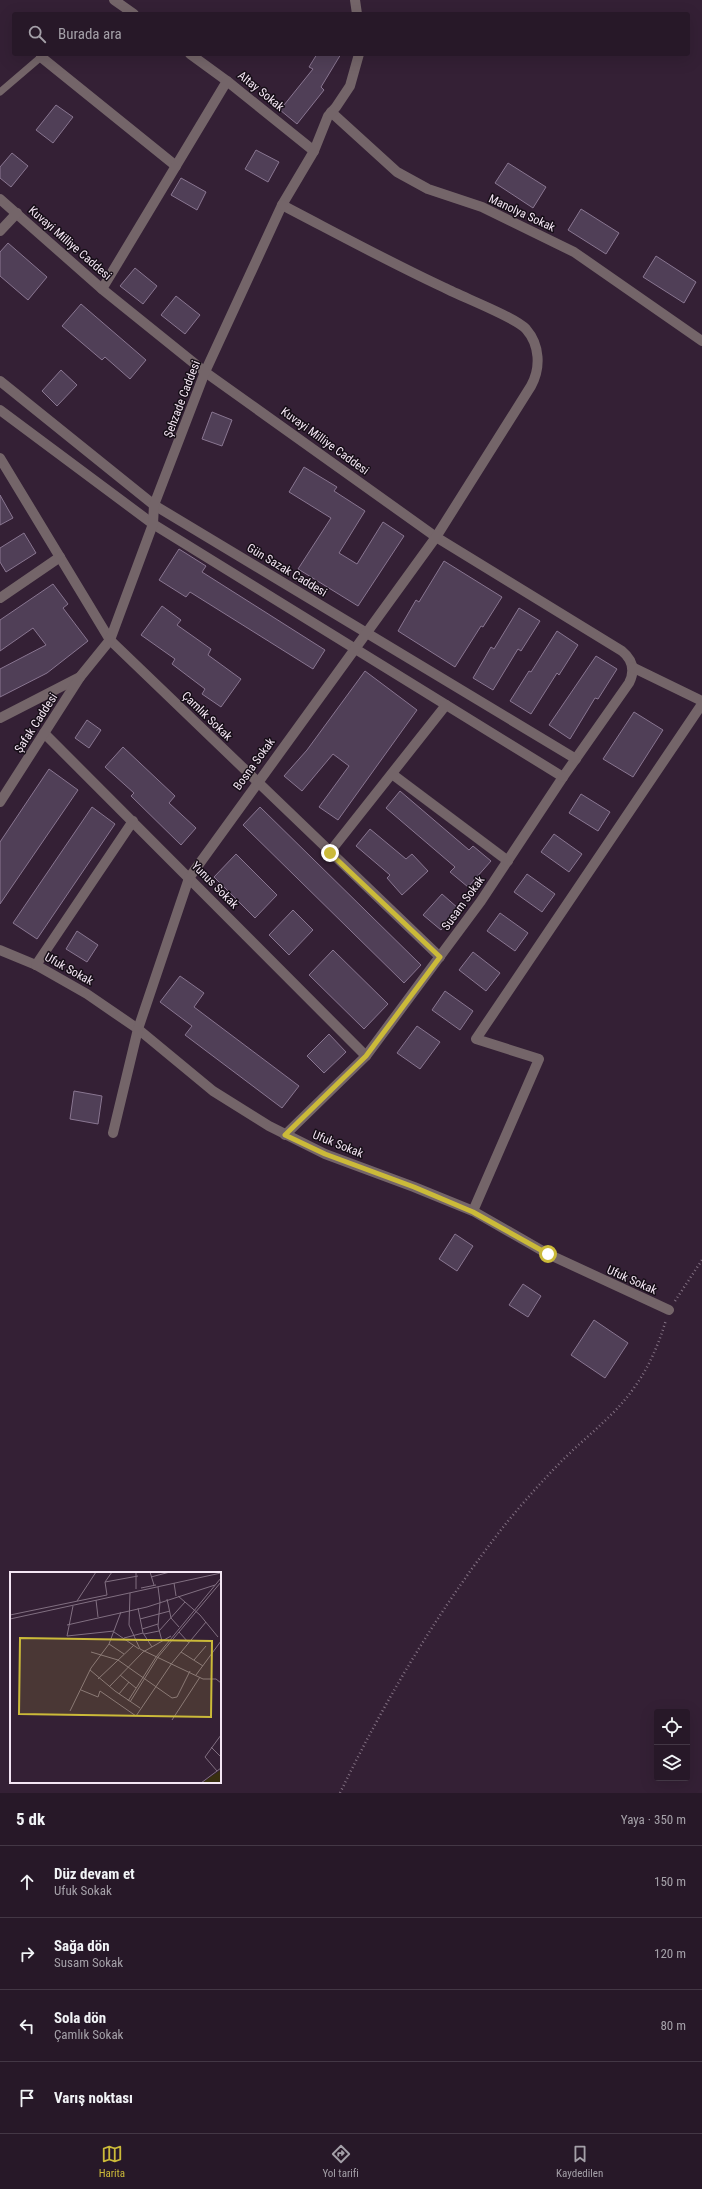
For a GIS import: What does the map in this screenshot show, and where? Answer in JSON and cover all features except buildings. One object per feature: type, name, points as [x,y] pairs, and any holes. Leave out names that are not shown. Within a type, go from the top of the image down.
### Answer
[{"type":"street","points":[[114,0],[131,12]]},
{"type":"street","points":[[354,0],[357,12]]},
{"type":"street","name":"Altay Sokak","points":[[193,56],[227,81],[314,151]]},
{"type":"street","name":"Şehzade Caddesi","points":[[0,718],[80,677],[110,640],[153,524],[154,505],[206,372],[282,205],[314,151],[328,116],[350,86],[358,56]]},
{"type":"street","points":[[40,57],[176,166]]},
{"type":"street","points":[[102,288],[227,81]]},
{"type":"street","name":"Manolya Sokak","points":[[331,112],[397,172],[428,189],[482,207],[574,252],[702,341]]},
{"type":"street","name":"Kuvayi Milliye Caddesi","points":[[0,199],[102,288],[206,372],[436,537],[622,651],[631,660],[632,666]]},
{"type":"street","name":"Bosna Sokak","points":[[113,1133],[138,1029],[189,878],[257,781],[356,649],[436,537],[535,378],[538,362],[532,338],[521,325],[419,276],[282,205]]},
{"type":"street","points":[[0,231],[17,213]]},
{"type":"street","name":"Gün Sazak Caddesi","points":[[0,381],[154,505],[576,759]]},
{"type":"street","points":[[0,410],[153,524],[563,777]]},
{"type":"street","name":"Çamlık Sokak","points":[[2,464],[110,640],[330,853],[440,957]]},
{"type":"street","points":[[0,598],[60,557]]},
{"type":"street","points":[[632,666],[702,701]]},
{"type":"street","name":"Susam Sokak","points":[[285,1135],[366,1056],[440,957],[481,901],[563,777],[629,683],[632,666]]},
{"type":"street","name":"Şafak Caddesi","points":[[0,802],[80,677]]},
{"type":"street","points":[[473,1212],[539,1059],[476,1039],[702,704]]},
{"type":"street","points":[[330,853],[446,705]]},
{"type":"street","name":"Yunus Sokak","points":[[44,733],[366,1056]]},
{"type":"street","points":[[392,774],[508,861]]},
{"type":"street","points":[[36,965],[133,821]]},
{"type":"street","name":"Ufuk Sokak","points":[[0,950],[36,965],[87,994],[138,1029],[213,1091],[240,1109],[285,1135],[325,1154],[414,1187],[473,1212],[554,1257],[669,1310]]},
{"type":"lane","points":[[0,92],[40,57]]},
{"type":"path","points":[[340,1793],[400,1681],[461,1585],[528,1497],[566,1457],[614,1413],[629,1396],[653,1355],[669,1310],[702,1260]]},
{"type":"route","points":[[330,853],[440,957],[366,1056],[285,1135],[354,1166],[384,1175],[473,1212],[548,1254]]}]
